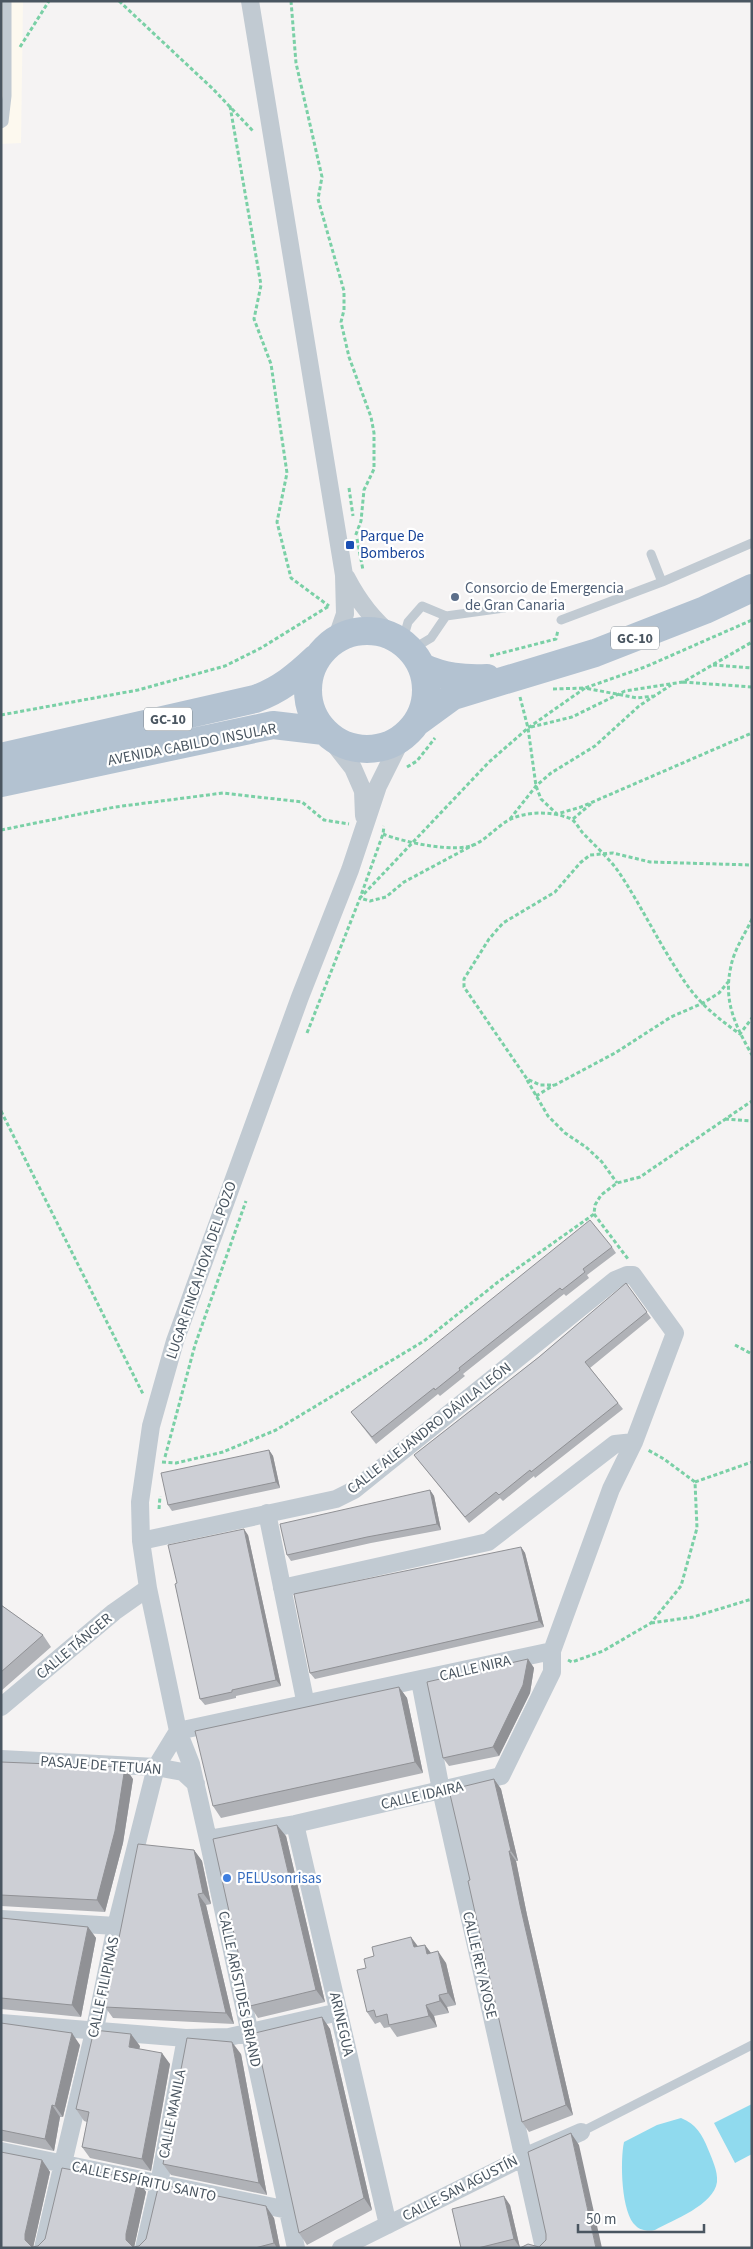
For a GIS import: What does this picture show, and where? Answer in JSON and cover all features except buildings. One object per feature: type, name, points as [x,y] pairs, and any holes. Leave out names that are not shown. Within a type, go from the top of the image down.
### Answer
[{"type":"main road","name":"GC-10","points":[[520,685],[442,675],[380,632],[365,631],[350,634],[329,646],[312,668],[308,684],[309,701],[314,717],[324,731],[337,742],[353,748],[370,749],[387,746],[419,731],[453,696],[520,685],[595,653],[706,610],[752,588]]},
{"type":"main road","name":"AVENIDA CABILDO INSULAR","points":[[8,754],[255,700],[274,692],[295,679],[329,646]]},
{"type":"main road","points":[[407,650],[426,686],[419,731]]},
{"type":"main road","name":"AVENIDA CABILDO INSULAR","points":[[1,783],[273,725],[324,731]]},
{"type":"street","points":[[250,1],[344,575],[359,602],[375,622],[407,650]]},
{"type":"street","points":[[329,646],[345,614],[337,603],[344,575]]},
{"type":"street","name":"LUGAR FINCA HOYA DEL POZO","points":[[324,731],[353,768],[363,791],[365,826]]},
{"type":"street","name":"LUGAR FINCA HOYA DEL POZO","points":[[178,1731],[148,1588],[141,1541],[140,1502],[145,1460],[154,1415],[175,1341],[300,997],[350,870],[383,774],[419,731]]},
{"type":"street","name":"CALLE ALEJANDRO DÁVILA LEÓN","points":[[141,1541],[336,1499],[354,1490],[615,1280],[627,1275],[634,1275]]},
{"type":"street","points":[[552,1651],[611,1489],[634,1442],[675,1333],[634,1275]]},
{"type":"street","points":[[282,1588],[488,1542],[615,1444],[634,1442]]},
{"type":"street","points":[[267,1513],[306,1705]]},
{"type":"street","name":"CALLE TÁNGER","points":[[1,1707],[114,1612],[148,1588]]},
{"type":"street","name":"CALLE NIRA","points":[[178,1731],[420,1681],[552,1651]]},
{"type":"street","name":"CALLE IDAIRA","points":[[208,1839],[295,1824],[501,1776],[552,1672],[552,1651]]},
{"type":"street","name":"CALLE REY AYOSE","points":[[420,1681],[441,1790],[544,2248]]},
{"type":"street","name":"CALLE FILIPINAS","points":[[43,2248],[94,2031],[116,1926],[156,1767],[178,1731]]},
{"type":"street","name":"CALLE ARÍSTIDES BRIAND","points":[[178,1731],[191,1764],[196,1784],[296,2248]]},
{"type":"street","name":"PASAJE DE TETUÁN","points":[[1,1759],[156,1767],[183,1772],[196,1784]]},
{"type":"street","name":"ARINEGUA","points":[[295,1824],[388,2225]]},
{"type":"street","points":[[1,1919],[116,1926]]},
{"type":"street","points":[[1,2022],[186,2038],[229,2037],[339,2012]]},
{"type":"street","name":"CALLE MANILA","points":[[144,2248],[159,2184],[186,2038]]},
{"type":"street","name":"CALLE SAN AGUSTÍN","points":[[341,2248],[524,2157],[581,2132]]},
{"type":"street","name":"CALLE ESPÍRITU SANTO","points":[[1,2151],[288,2210]]},
{"type":"lane","points":[[1,124],[4,122],[7,96],[7,1]]},
{"type":"lane","points":[[561,620],[662,582],[752,543]]},
{"type":"lane","points":[[651,554],[662,582]]},
{"type":"lane","points":[[446,616],[431,638],[407,650],[408,622],[422,606],[446,616],[504,608]]},
{"type":"lane","points":[[581,2132],[752,2045]]},
{"type":"path","points":[[7,68],[48,1]]},
{"type":"path","points":[[119,1],[230,106],[275,153]]},
{"type":"path","points":[[291,1],[296,62],[322,177],[318,199],[320,210],[344,291],[344,310],[341,322],[349,356],[371,417],[374,433],[374,469],[364,490],[361,521],[356,535]]},
{"type":"path","points":[[230,106],[261,285],[254,319],[271,364],[287,473],[277,522],[291,578],[337,603]]},
{"type":"path","points":[[1,715],[138,690],[225,666],[261,648],[337,603]]},
{"type":"path","points":[[488,656],[556,639],[561,620]]},
{"type":"path","points":[[360,898],[489,762],[528,728],[585,688],[645,667],[752,620]]},
{"type":"path","points":[[528,728],[572,717],[626,691],[683,682],[752,642]]},
{"type":"path","points":[[712,665],[752,668]]},
{"type":"path","points":[[683,682],[716,686],[752,686]]},
{"type":"path","points":[[360,898],[370,901],[386,897],[404,882],[475,844],[520,809],[536,786],[551,773],[595,746],[639,706],[674,684]]},
{"type":"path","points":[[520,685],[519,694],[528,728],[536,786],[541,800],[557,814]]},
{"type":"path","points":[[550,689],[585,688],[637,698],[654,696]]},
{"type":"path","points":[[402,770],[417,761],[419,731]]},
{"type":"path","points":[[557,814],[581,807],[752,732]]},
{"type":"path","points":[[1,830],[115,808],[223,793],[302,802],[324,820],[365,826]]},
{"type":"path","points":[[573,819],[596,799]]},
{"type":"path","points":[[508,820],[533,813],[557,814],[573,819],[617,870],[688,987],[716,1017],[740,1034]]},
{"type":"path","points":[[304,1040],[360,898],[383,834],[384,819]]},
{"type":"path","points":[[383,834],[412,843],[459,848],[475,844]]},
{"type":"path","points":[[617,1184],[602,1162],[586,1147],[565,1133],[548,1116],[527,1079],[468,996],[464,987],[464,979],[489,939],[503,923],[554,892],[580,863],[590,855],[602,852],[650,862],[752,865]]},
{"type":"path","points":[[752,919],[731,965],[728,997],[735,1025],[752,1055]]},
{"type":"path","points":[[536,1096],[615,1054],[671,1017],[703,1004],[729,982]]},
{"type":"path","points":[[740,1034],[752,1018]]},
{"type":"path","points":[[527,1079],[540,1085],[555,1085]]},
{"type":"path","points":[[634,1275],[628,1258],[594,1214],[595,1205],[601,1195],[617,1184],[640,1177],[752,1101]]},
{"type":"path","points":[[1,1111],[154,1415]]},
{"type":"path","points":[[724,1119],[752,1121]]},
{"type":"path","points":[[163,1470],[195,1345],[248,1196]]},
{"type":"path","points":[[145,1460],[176,1463],[223,1452],[276,1430],[424,1341],[498,1282],[594,1214]]},
{"type":"path","points":[[735,1346],[752,1354]]},
{"type":"path","points":[[634,1442],[664,1459],[695,1482]]},
{"type":"path","points":[[695,1482],[752,1462]]},
{"type":"path","points":[[552,1651],[572,1662],[603,1651],[651,1623],[681,1586],[697,1528],[695,1482]]},
{"type":"path","points":[[161,1487],[159,1522],[162,1536]]},
{"type":"path","points":[[651,1623],[693,1617],[752,1599]]},
{"type":"shaded area","points":[[1,1],[23,1],[21,143],[1,144]]},
{"type":"water","points":[[752,2104],[752,2154],[735,2163],[714,2123]]},
{"type":"water","points":[[681,2118],[695,2126],[701,2134],[713,2161],[717,2182],[709,2198],[692,2211],[655,2230],[643,2230],[638,2228],[631,2220],[627,2210],[622,2173],[624,2142],[657,2125]]},
{"type":"place","name":"Parque De Bomberos","points":[[350,545]]},
{"type":"place","name":"Consorcio de Emergencia de Gran Canaria","points":[[455,597]]},
{"type":"place","name":"PELUsonrisas","points":[[227,1878]]}]
